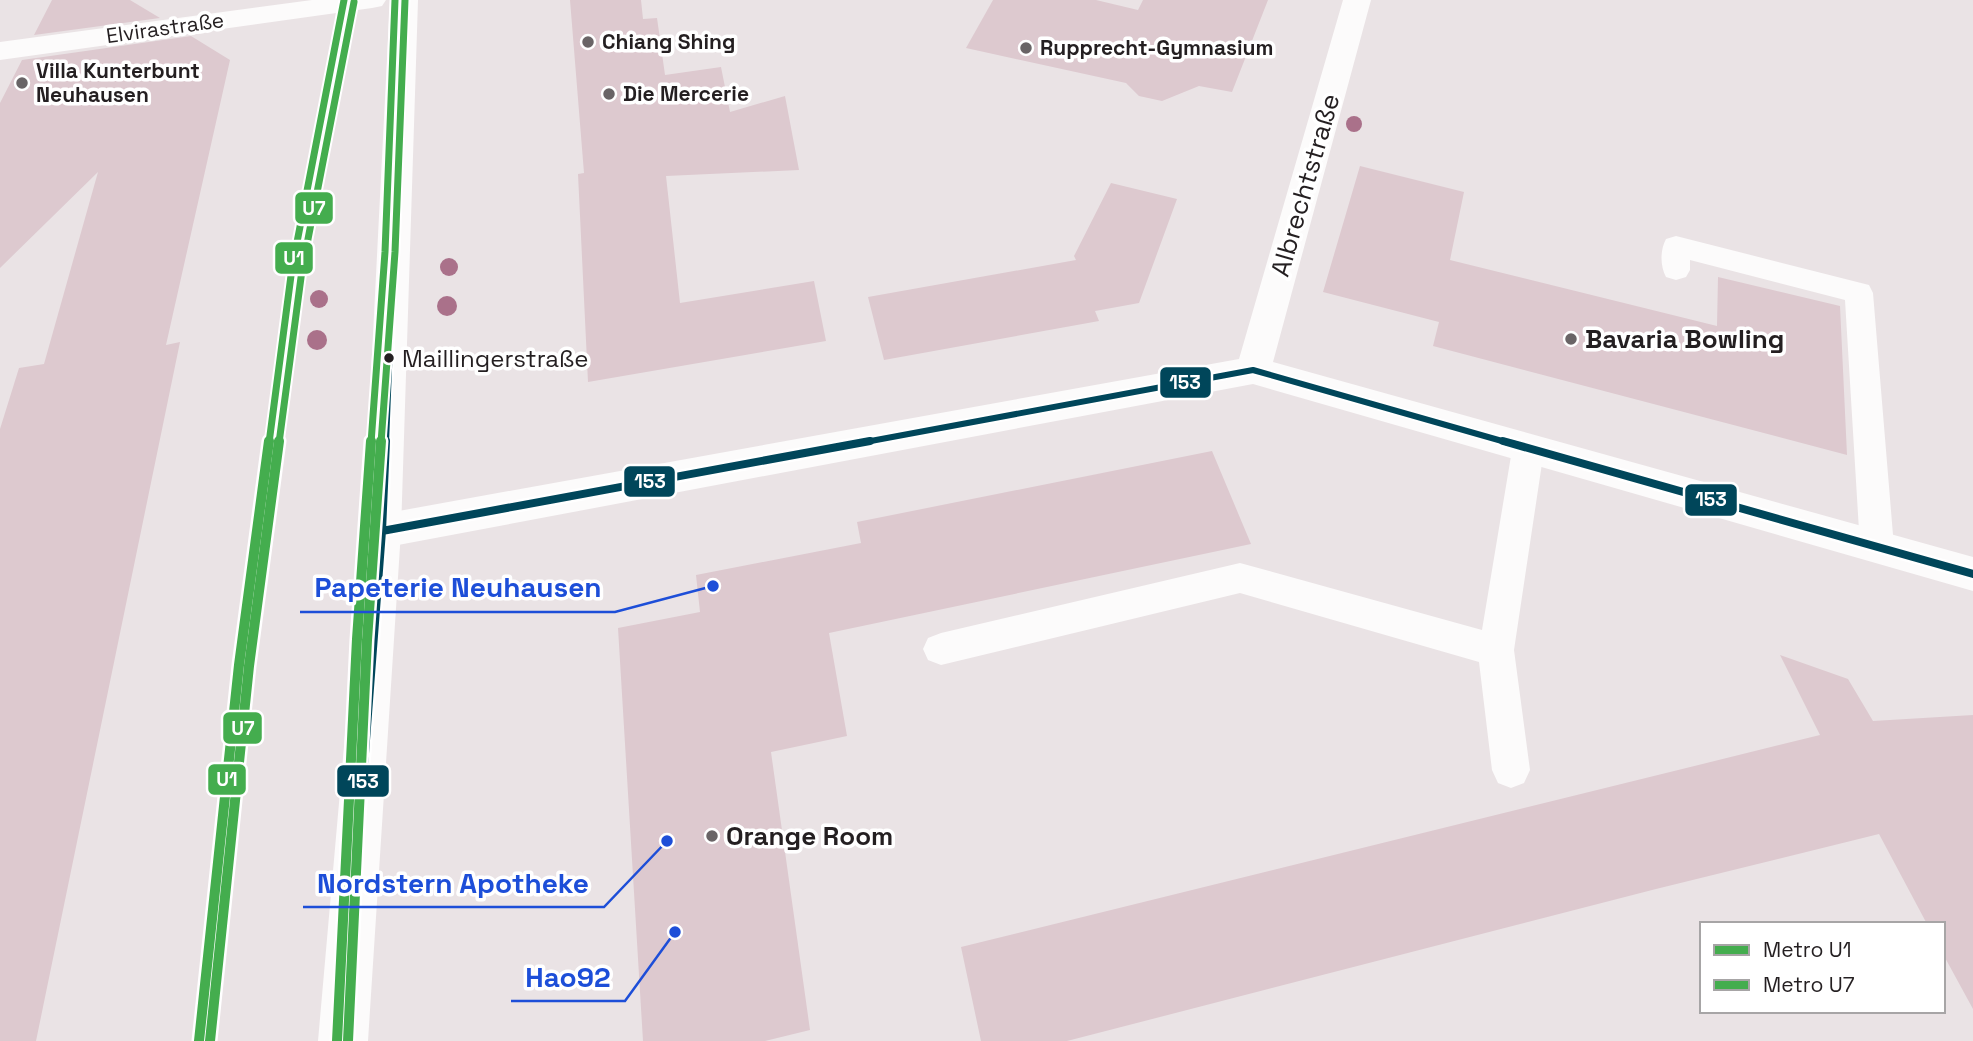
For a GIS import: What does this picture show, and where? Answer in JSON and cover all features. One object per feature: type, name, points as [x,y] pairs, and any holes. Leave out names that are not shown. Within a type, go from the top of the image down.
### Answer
[{"type":"street","name":"Elvirastraße","points":[[0,51],[372,0]]},
{"type":"street","points":[[343,1041],[382,531],[404,0]]},
{"type":"street","name":"Albrechtstraße","points":[[1253,370],[1357,0]]},
{"type":"street","points":[[382,531],[1253,370],[1973,574]]},
{"type":"lane","points":[[1676,270],[1676,246],[1859,293],[1877,547]]},
{"type":"lane","points":[[1511,770],[1496,650],[1528,450]]},
{"type":"lane","points":[[941,649],[1240,578],[1496,650]]},
{"type":"building","points":[[52,0],[130,0],[160,18],[34,35]]},
{"type":"building","points":[[570,0],[641,0],[643,19],[657,18],[665,75],[721,67],[730,112],[785,96],[799,170],[666,176],[680,303],[814,281],[826,341],[588,382],[578,174],[584,173]]},
{"type":"building","points":[[993,0],[1096,0],[1138,10],[1143,0],[1268,0],[1232,92],[1199,86],[1162,101],[1139,96],[1126,83],[966,48]]},
{"type":"building","points":[[191,36],[230,60],[166,345],[180,342],[36,1041],[0,1041],[0,429],[19,368],[44,364],[98,172],[0,268],[0,103],[22,60]]},
{"type":"building","points":[[1360,166],[1464,192],[1450,260],[1717,326],[1718,277],[1840,306],[1847,455],[1433,346],[1439,322],[1323,292]]},
{"type":"building","points":[[1111,183],[1177,199],[1139,303],[1095,311],[1099,321],[884,360],[868,297],[1076,260],[1074,256]]},
{"type":"building","points":[[1212,451],[1251,544],[829,633],[847,736],[771,752],[810,1030],[765,1041],[643,1041],[618,628],[700,612],[696,575],[861,543],[857,522]]},
{"type":"building","points":[[1780,655],[1848,679],[1873,721],[1973,715],[1973,1009],[1945,958],[1945,922],[1926,922],[1879,834],[1067,1041],[981,1041],[961,947],[1820,735]]},
{"type":"metro line","name":"U1","points":[[199,1041],[239,665],[292,268],[344,0]]},
{"type":"metro line","name":"U1","points":[[337,1041],[357,639],[385,252],[395,0]]},
{"type":"metro line","name":"U7","points":[[348,1041],[367,640],[395,252],[405,0]]},
{"type":"metro line","name":"U7","points":[[210,1041],[249,666],[302,270],[354,2]]},
{"type":"transit line","name":"153","points":[[343,1041],[382,531],[404,0]]},
{"type":"transit line","name":"153","points":[[382,531],[1253,370],[1973,574]]},
{"type":"place","name":"Chiang Shing","points":[[588,42]]},
{"type":"place","name":"Rupprecht-Gymnasium","points":[[1026,48]]},
{"type":"place","name":"Villa Kunterbunt Neuhausen","points":[[22,83]]},
{"type":"place","name":"Die Mercerie","points":[[609,94]]},
{"type":"place","name":"Bavaria Bowling","points":[[1571,339]]},
{"type":"place","name":"Maillingerstraße","points":[[389,358]]},
{"type":"place","name":"Papeterie Neuhausen","points":[[713,586]]},
{"type":"place","name":"Orange Room","points":[[712,836]]},
{"type":"place","name":"Nordstern Apotheke","points":[[667,841]]},
{"type":"place","name":"Hao92","points":[[675,932]]}]
